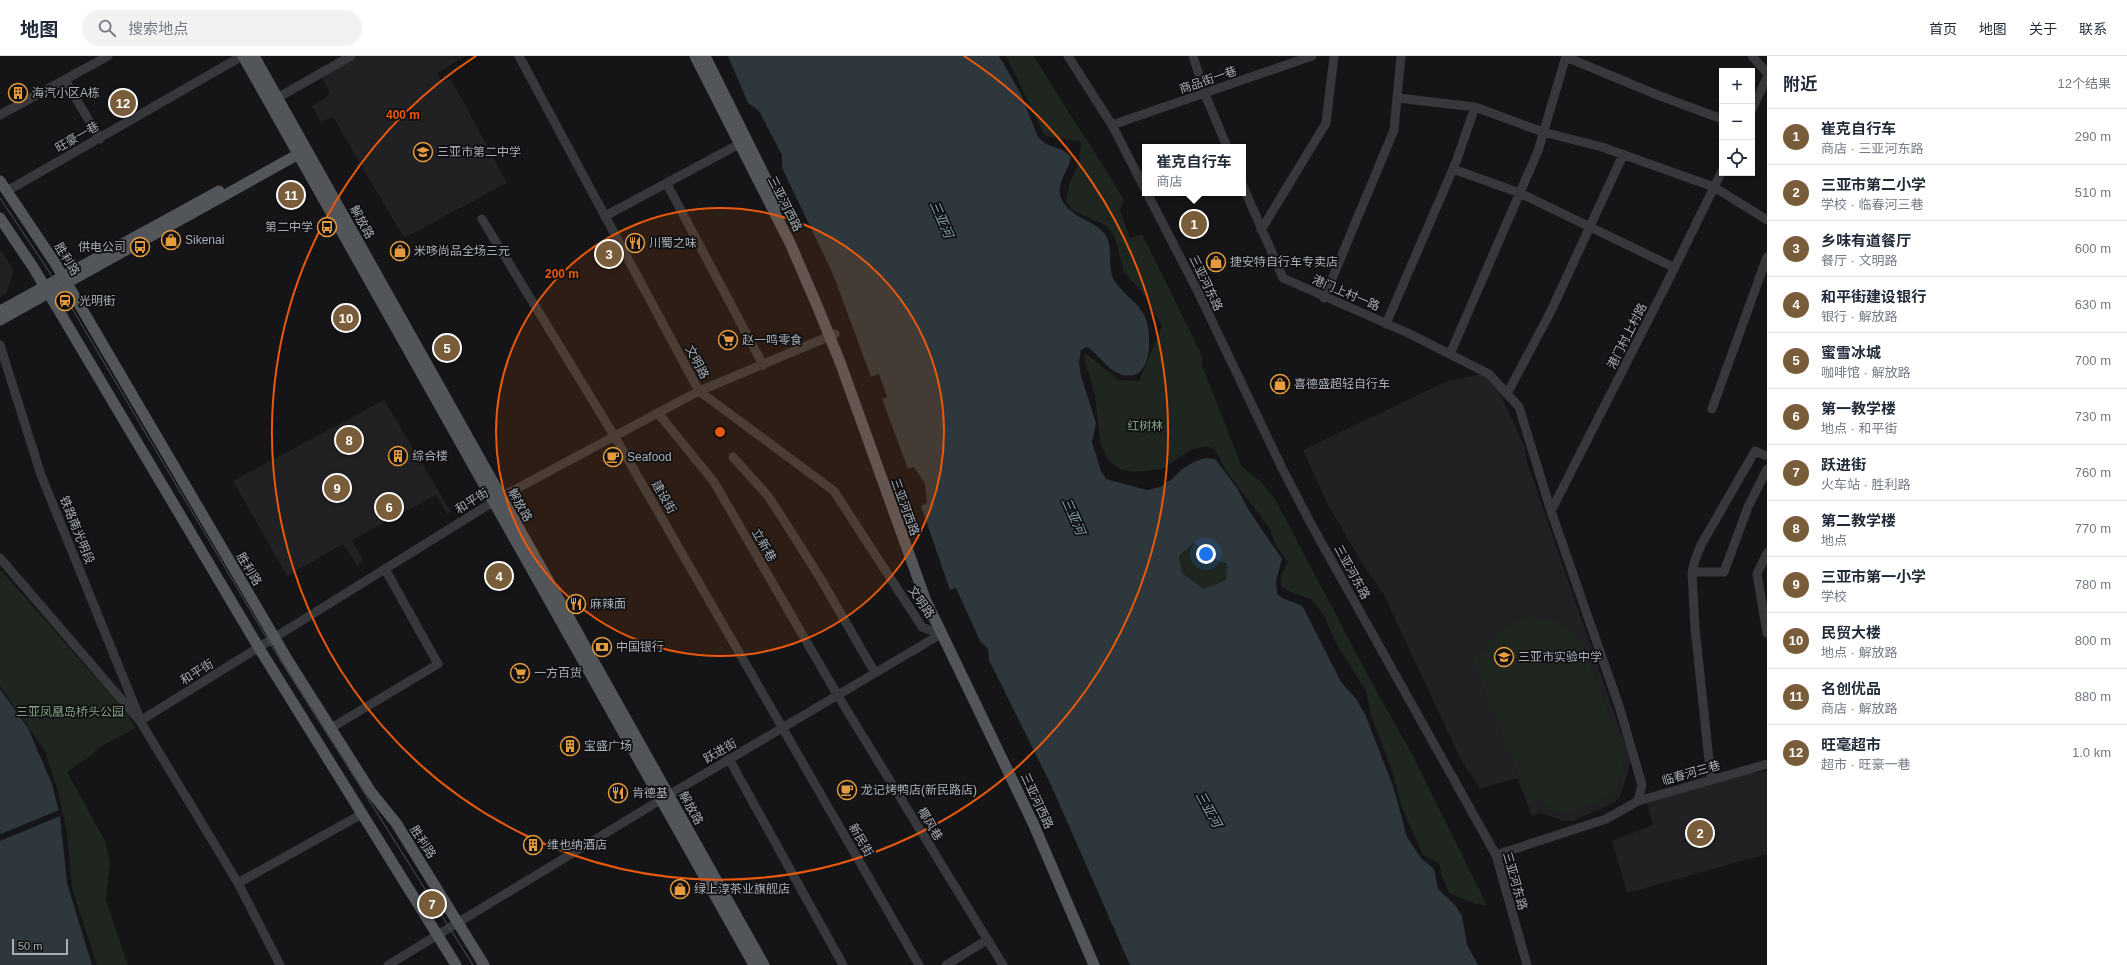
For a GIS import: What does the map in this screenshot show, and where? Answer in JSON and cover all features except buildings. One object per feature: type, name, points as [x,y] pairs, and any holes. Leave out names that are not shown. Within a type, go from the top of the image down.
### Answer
[{"type":"main road","name":"解放路","points":[[243,56],[301,149],[665,797],[764,965]]},
{"type":"main road","name":"解放路","points":[[254,56],[277,98],[301,149]]},
{"type":"main road","name":"三亚河西路","points":[[695,56],[744,142]]},
{"type":"main road","name":"三亚河西路","points":[[705,56],[832,335],[946,632],[1038,820],[1102,965]]},
{"type":"main road","points":[[0,320],[65,280],[301,149]]},
{"type":"main road","name":"胜利路","points":[[0,181],[65,280],[274,638],[371,792],[396,823],[484,965]]},
{"type":"main road","points":[[0,218],[46,291],[258,648],[456,965]]},
{"type":"main road","points":[[0,311],[46,291]]},
{"type":"main road","name":"三亚河西路","points":[[832,335],[910,559],[941,634],[1033,823],[1094,965]]},
{"type":"main road","name":"解放路","points":[[665,797],[754,965]]},
{"type":"street","points":[[0,115],[108,56]]},
{"type":"street","name":"旺豪一巷","points":[[7,191],[243,56]]},
{"type":"street","points":[[277,98],[351,56]]},
{"type":"street","name":"文明路","points":[[519,56],[699,391],[834,491],[922,627],[941,634]]},
{"type":"street","points":[[1068,56],[1112,125],[1142,183]]},
{"type":"street","points":[[1193,56],[1205,94],[1226,144]]},
{"type":"street","name":"商品街一巷","points":[[1112,125],[1312,56]]},
{"type":"street","points":[[1261,230],[1326,123],[1334,56]]},
{"type":"street","points":[[1324,298],[1394,130],[1401,56]]},
{"type":"street","points":[[1752,56],[1767,73]]},
{"type":"street","points":[[1450,354],[1538,151],[1566,57],[1653,94],[1719,118]]},
{"type":"street","points":[[1754,104],[1767,78]]},
{"type":"street","points":[[65,80],[100,139]]},
{"type":"street","points":[[1398,98],[1475,107],[1543,132],[1623,155],[1714,187],[1767,220]]},
{"type":"street","points":[[1386,324],[1453,169],[1475,107]]},
{"type":"street","points":[[605,216],[744,142]]},
{"type":"street","points":[[1623,155],[1591,227],[1507,394],[1519,407],[1551,511],[1607,666],[1642,785],[1638,801]]},
{"type":"street","points":[[1453,169],[1520,193],[1675,268]]},
{"type":"street","name":"港门村上村路","points":[[1551,511],[1675,268],[1720,176]]},
{"type":"street","points":[[667,184],[763,365]]},
{"type":"street","name":"港门上村一路","points":[[1246,193],[1283,278],[1324,298],[1386,324],[1489,374],[1507,394]]},
{"type":"street","name":"三亚河东路","points":[[1149,196],[1197,290],[1282,468],[1311,524],[1496,855],[1527,965]]},
{"type":"street","name":"建设街","points":[[482,219],[615,437],[783,728]]},
{"type":"street","points":[[1712,409],[1767,257]]},
{"type":"street","name":"和平街","points":[[140,721],[497,499],[699,391],[832,335]]},
{"type":"street","name":"铁路南光明段","points":[[0,345],[42,475],[140,721]]},
{"type":"street","name":"立新巷","points":[[658,413],[714,482],[838,696]]},
{"type":"street","points":[[1711,779],[1695,628],[1692,572],[1701,545],[1755,451],[1767,456]]},
{"type":"street","points":[[733,457],[768,496],[819,576],[875,673]]},
{"type":"street","points":[[1692,572],[1724,572],[1748,507],[1767,469]]},
{"type":"street","points":[[1767,552],[1757,574],[1767,633]]},
{"type":"street","points":[[0,558],[140,721],[238,883],[280,965]]},
{"type":"street","points":[[331,728],[438,664],[385,569]]},
{"type":"street","name":"跃进街","points":[[388,965],[458,921],[665,797],[941,634]]},
{"type":"street","name":"椰风巷","points":[[838,696],[1002,965]]},
{"type":"street","name":"新民街","points":[[783,728],[919,965]]},
{"type":"street","points":[[729,759],[843,965]]},
{"type":"street","name":"临春河三巷","points":[[1496,855],[1606,819],[1638,801],[1767,764]]},
{"type":"street","points":[[238,883],[362,814]]},
{"type":"street","points":[[946,965],[987,940]]},
{"type":"shaded area","name":"三亚市第二中学","points":[[359,56],[466,56],[437,73],[442,82],[451,79],[507,183],[404,238],[333,117],[321,122],[312,106],[327,97],[329,91],[321,77]]},
{"type":"shaded area","points":[[0,249],[14,270],[6,294],[0,297]]},
{"type":"shaded area","name":"三亚市实验中学","points":[[1483,374],[1498,390],[1524,445],[1528,465],[1631,761],[1620,797],[1613,803],[1573,821],[1565,821],[1541,813],[1532,816],[1517,778],[1480,789],[1460,758],[1384,595],[1362,563],[1327,503],[1303,450],[1445,382]]},
{"type":"shaded area","points":[[384,400],[451,512],[447,514],[436,495],[352,540],[364,561],[357,565],[343,544],[287,576],[233,481]]},
{"type":"shaded area","points":[[1767,771],[1767,854],[1627,893],[1612,841],[1653,825],[1647,803],[1749,773]]},
{"type":"green space","name":"红树林","points":[[1006,56],[1034,56],[1124,200],[1120,210],[1130,238],[1142,234],[1202,356],[1202,366],[1242,467],[1260,481],[1275,499],[1373,685],[1413,756],[1487,905],[1475,904],[1449,893],[1441,873],[1439,863],[1423,855],[1402,808],[1392,771],[1371,715],[1366,691],[1336,643],[1324,615],[1311,599],[1293,593],[1281,586],[1281,576],[1288,562],[1277,547],[1268,526],[1227,472],[1215,450],[1207,446],[1192,449],[1162,469],[1133,472],[1119,469],[1107,459],[1100,441],[1095,395],[1084,358],[1085,353],[1119,380],[1139,381],[1162,326],[1142,292],[1124,272],[1115,238],[1107,226],[1072,210],[1066,201],[1070,182],[1079,163],[1081,142],[1045,136]]},
{"type":"green space","points":[[1194,543],[1209,556],[1227,564],[1226,580],[1204,589],[1182,573],[1179,556]]},
{"type":"green space","name":"三亚凤凰岛桥头公园","points":[[0,569],[125,711],[135,728],[98,748],[92,755],[67,772],[105,841],[110,863],[106,900],[128,965],[97,965],[72,888],[67,832],[58,791],[45,751],[0,686]]},
{"type":"green space","points":[[1534,616],[1565,625],[1580,640],[1619,742],[1622,769],[1618,784],[1609,797],[1570,813],[1549,809],[1540,799],[1529,802],[1472,658],[1484,653],[1493,638],[1504,628]]},
{"type":"water","name":"三亚河","points":[[728,56],[999,56],[1021,94],[1038,137],[1046,144],[1063,150],[1071,157],[1061,183],[1060,194],[1062,200],[1076,215],[1094,224],[1104,233],[1109,244],[1111,269],[1114,280],[1121,290],[1139,307],[1148,326],[1148,357],[1139,373],[1131,376],[1115,372],[1087,347],[1081,350],[1079,363],[1081,376],[1096,423],[1092,442],[1101,471],[1106,479],[1147,490],[1160,487],[1172,479],[1182,469],[1196,461],[1206,458],[1215,459],[1237,488],[1248,509],[1282,559],[1276,580],[1277,594],[1303,607],[1341,682],[1356,699],[1365,714],[1394,789],[1407,837],[1421,858],[1434,869],[1438,889],[1455,905],[1462,916],[1467,945],[1478,965],[1130,965],[1051,785],[989,660],[988,649],[980,641],[956,588],[950,590],[921,506],[927,503],[925,484],[914,467],[908,469],[882,399],[887,397],[879,374],[871,377],[833,274],[782,168],[782,155],[759,111],[748,103]],"holes":[[[1194,543],[1209,556],[1227,564],[1226,580],[1204,589],[1182,573],[1179,556]]]},
{"type":"water","points":[[0,689],[28,728],[52,784],[60,816],[67,883],[92,965],[0,965]]},
{"type":"pier","points":[[59,810],[60,816],[0,841],[0,832],[1,834]]},
{"type":"tram line","points":[[0,198],[60,288],[269,642],[473,965]]},
{"type":"place","name":"海汽小区A栋","points":[[18,93]]},
{"type":"place","name":"旺毫超市","points":[[123,103]]},
{"type":"place","name":"三亚市第二中学","points":[[423,152]]},
{"type":"place","name":"名创优品","points":[[291,195]]},
{"type":"place","name":"崔克自行车","points":[[1194,224]]},
{"type":"place","name":"第二中学","points":[[327,227]]},
{"type":"place","name":"Sikenai","points":[[171,240]]},
{"type":"place","name":"川蜀之味","points":[[635,243]]},
{"type":"place","name":"供电公司","points":[[140,247]]},
{"type":"place","name":"米哆尚品全场三元","points":[[400,251]]},
{"type":"place","name":"乡味有道餐厅","points":[[609,254]]},
{"type":"place","name":"捷安特自行车专卖店","points":[[1216,262]]},
{"type":"place","name":"光明街","points":[[65,301]]},
{"type":"place","name":"民贸大楼","points":[[346,318]]},
{"type":"place","name":"赵一鸣零食","points":[[728,340]]},
{"type":"place","name":"蜜雪冰城","points":[[447,348]]},
{"type":"place","name":"喜德盛超轻自行车","points":[[1280,384]]},
{"type":"place","name":"第二教学楼","points":[[349,440]]},
{"type":"place","name":"综合楼","points":[[398,456]]},
{"type":"place","name":"Seafood","points":[[613,457]]},
{"type":"place","name":"三亚市第一小学","points":[[337,488]]},
{"type":"place","name":"第一教学楼","points":[[389,507]]},
{"type":"place","name":"和平街建设银行","points":[[499,576]]},
{"type":"place","name":"麻辣面","points":[[576,604]]},
{"type":"place","name":"中国银行","points":[[602,647]]},
{"type":"place","name":"三亚市实验中学","points":[[1504,657]]},
{"type":"place","name":"一方百货","points":[[520,673]]},
{"type":"place","name":"宝盛广场","points":[[570,746]]},
{"type":"place","name":"龙记烤鸭店(新民路店)","points":[[847,790]]},
{"type":"place","name":"肯德基","points":[[618,793]]},
{"type":"place","name":"三亚市第二小学","points":[[1700,833]]},
{"type":"place","name":"维也纳酒店","points":[[533,845]]},
{"type":"place","name":"绿上淳茶业旗舰店","points":[[680,889]]},
{"type":"place","name":"跃进街","points":[[432,904]]}]
